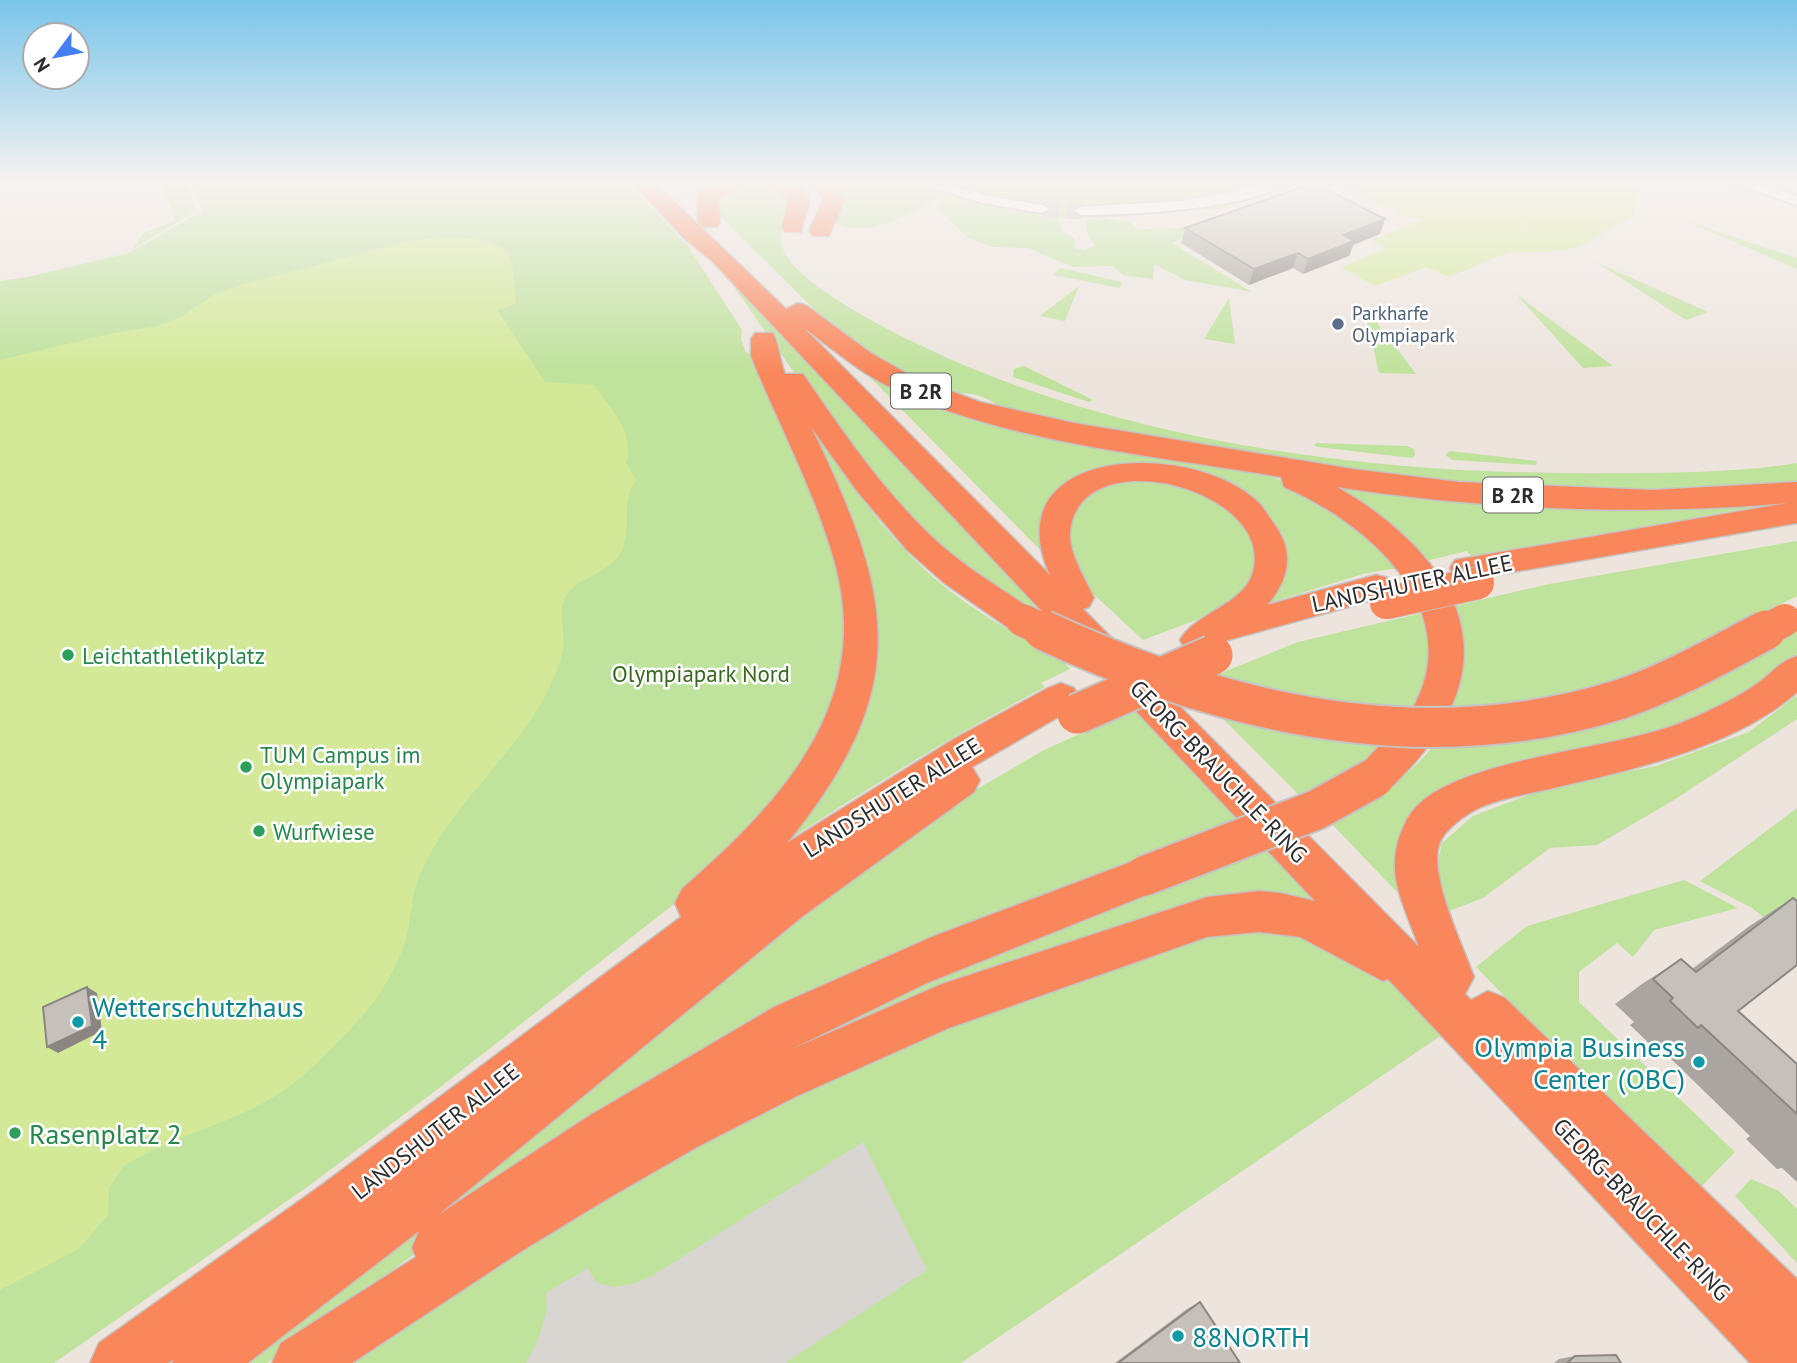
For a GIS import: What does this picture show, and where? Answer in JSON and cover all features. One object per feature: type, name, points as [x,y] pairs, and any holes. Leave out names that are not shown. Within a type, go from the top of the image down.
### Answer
[{"type":"highway","name":"B 2R","points":[[712,247],[765,340],[853,465],[918,542],[970,585],[1022,620],[1073,646],[1136,671],[1241,705],[1306,719],[1368,725],[1449,727],[1510,724],[1568,714],[1632,694],[1791,617]]},
{"type":"highway","name":"GEORG-BRAUCHLE-RING","points":[[714,247],[1441,983],[1797,1318]]},
{"type":"highway","name":"GEORG-BRAUCHLE-RING","points":[[723,247],[798,311],[815,335],[1077,598],[1441,983],[1790,1363]]},
{"type":"highway","name":"B 2R","points":[[798,311],[876,369],[960,405],[1062,430],[1409,487],[1511,495],[1683,498],[1797,492]]},
{"type":"highway","points":[[561,1034],[642,950],[763,843],[814,780],[832,751],[853,699],[863,643],[859,596],[852,566],[826,495],[764,356],[765,340]]},
{"type":"highway","points":[[288,1363],[318,1337],[491,1208],[715,1066],[832,1003],[906,970],[1316,810],[1374,778],[1407,749],[1434,706],[1446,666],[1445,639],[1438,611],[1411,563],[1391,540],[1364,518],[1300,481],[1231,458]]},
{"type":"highway","points":[[1077,598],[1059,556],[1054,533],[1057,516],[1075,491],[1091,482],[1133,471],[1167,472],[1203,481],[1222,490],[1252,515],[1263,528],[1272,556],[1271,568],[1259,593],[1205,648]]},
{"type":"highway","name":"LANDSHUTER ALLEE","points":[[119,1363],[350,1196],[673,947],[817,843],[947,761],[1205,648],[1302,625],[1381,595],[1797,512]]},
{"type":"highway","name":"LANDSHUTER ALLEE","points":[[1473,576],[1797,528]]},
{"type":"highway","points":[[1441,983],[1416,873],[1417,847],[1430,820],[1464,796],[1493,786],[1630,754],[1691,735],[1737,714],[1770,694],[1797,670]]},
{"type":"highway","name":"LANDSHUTER ALLEE","points":[[201,1363],[391,1220],[696,974],[838,866],[1069,706]]},
{"type":"highway","points":[[301,1363],[501,1233],[681,1128],[780,1079],[943,1007],[1207,917],[1252,909],[1303,915],[1441,983]]},
{"type":"green space","name":"Olympiapark Nord","points":[[140,247],[688,247],[742,330],[741,339],[745,351],[754,357],[840,562],[852,637],[828,734],[706,879],[443,1085],[310,1185],[54,1363],[0,1363],[0,861],[625,465],[601,396],[595,387],[0,361],[0,281],[129,253]]},
{"type":"green space","name":"TUM Campus im Olympiapark","points":[[388,247],[498,247],[502,249],[512,264],[516,304],[497,310],[545,382],[594,385],[625,431],[628,441],[626,463],[636,480],[628,498],[624,546],[614,561],[573,587],[564,599],[563,650],[548,690],[519,737],[466,801],[434,847],[413,896],[406,939],[399,959],[365,1012],[321,1059],[285,1090],[239,1115],[169,1143],[123,1167],[109,1188],[108,1215],[79,1249],[0,1290],[0,360],[113,333],[158,326],[178,318],[216,294],[247,283]]},
{"type":"green space","points":[[751,247],[783,247],[792,263],[816,286],[869,319],[954,361],[1043,395],[1136,422],[1231,443],[1327,458],[1423,467],[1520,472],[1637,473],[1706,472],[1797,463],[1797,486],[1668,492],[1538,491],[1405,479],[1271,459],[1004,412],[986,398],[962,393],[947,395],[869,357],[829,324]]},
{"type":"green space","points":[[992,247],[1074,247],[1084,250],[1092,247],[1178,247],[1252,292],[1185,280],[1154,264],[1153,279],[1123,275],[1113,266],[1073,267],[1028,248]]},
{"type":"green space","points":[[1382,247],[1579,247],[1552,252],[1510,252],[1448,277],[1427,267],[1375,286],[1341,267],[1386,249]]},
{"type":"green space","points":[[1745,247],[1763,247],[1797,258],[1797,269]]},
{"type":"green space","points":[[1596,262],[1708,312],[1686,320]]},
{"type":"green space","points":[[1060,268],[1122,282],[1120,288],[1053,275]]},
{"type":"green space","points":[[722,270],[1077,638],[994,594],[944,552],[908,516],[811,396]]},
{"type":"green space","points":[[1079,286],[1065,321],[1040,316]]},
{"type":"green space","points":[[1516,294],[1613,366],[1583,368]]},
{"type":"green space","points":[[1229,298],[1235,344],[1204,339]]},
{"type":"green space","points":[[1363,304],[1416,374],[1379,373]]},
{"type":"green space","points":[[857,364],[895,385],[1271,476],[1323,499],[1405,567],[1366,573],[1263,605],[1276,579],[1222,487],[1089,478],[1055,565]]},
{"type":"green space","points":[[1024,366],[1093,400],[1089,402],[1013,377],[1014,369]]},
{"type":"green space","points":[[778,378],[863,501],[923,568],[972,607],[1061,659],[1070,669],[1041,683],[1045,687],[905,766],[770,852],[868,639]]},
{"type":"green space","points":[[1314,445],[1407,446],[1414,449],[1415,455],[1412,458],[1318,447]]},
{"type":"green space","points":[[1450,451],[1537,461],[1536,465],[1453,460],[1445,455]]},
{"type":"green space","points":[[1299,474],[1797,500],[1471,556],[1467,551],[1422,562]]},
{"type":"green space","points":[[1133,479],[1192,486],[1250,526],[1259,569],[1245,585],[1244,594],[1220,611],[1143,640],[1088,589],[1067,542],[1077,504],[1101,487]]},
{"type":"green space","points":[[1797,541],[1797,596],[1703,644],[1601,690],[1445,716],[1450,607],[1549,584]]},
{"type":"green space","points":[[1431,611],[1438,651],[1414,714],[1194,684],[1298,642]]},
{"type":"green space","points":[[1797,627],[1797,654],[1765,682],[1726,705],[1635,742],[1452,791],[1417,913],[1329,821],[1389,788],[1427,754],[1438,740]]},
{"type":"green space","points":[[1797,695],[1797,719],[1674,800],[1597,845],[1550,848],[1483,898],[1449,911],[1435,876],[1442,843],[1473,816],[1552,786],[1656,766],[1749,732]]},
{"type":"green space","points":[[1140,707],[1247,820],[494,1195],[267,1363],[242,1363],[806,913],[962,798],[1044,750]]},
{"type":"green space","points":[[1219,715],[1395,744],[1362,770],[1301,797]]},
{"type":"green space","points":[[1797,808],[1797,945],[1752,908],[1700,881]]},
{"type":"green space","points":[[1272,842],[1362,933],[1231,901],[476,1228],[791,1037]]},
{"type":"green space","points":[[1684,880],[1738,908],[1654,930],[1633,957],[1617,943],[1579,972],[1579,1002],[1735,1152],[1696,1192],[1476,967],[1527,926]]},
{"type":"green space","points":[[1277,924],[1379,969],[1446,1032],[961,1363],[340,1363],[625,1180],[938,1026],[1223,928]]},
{"type":"green space","points":[[1751,1179],[1779,1191],[1797,1209],[1797,1263],[1735,1196]]},
{"type":"shaded area","points":[[863,1142],[927,1270],[785,1363],[526,1363],[538,1340],[547,1309],[546,1293],[588,1268],[596,1282],[612,1287],[633,1284],[654,1275]]},
{"type":"building","points":[[1216,247],[1340,247],[1308,259],[1298,253],[1254,269]]},
{"type":"building","points":[[1793,898],[1797,901],[1797,965],[1738,1011],[1797,1064],[1797,1114],[1701,1025],[1698,1028],[1670,1001],[1673,998],[1653,979],[1681,959],[1696,972]]},
{"type":"building","points":[[87,987],[92,1026],[47,1047],[43,1007]]},
{"type":"building","name":"88NORTH","points":[[1200,1302],[1240,1363],[1118,1363]]},
{"type":"building","points":[[1616,1355],[1621,1363],[1567,1363],[1575,1356]]},
{"type":"place","name":"Parkharfe Olympiapark","points":[[1338,324]]},
{"type":"place","name":"Leichtathletikplatz","points":[[68,655]]},
{"type":"place","name":"TUM Campus im Olympiapark","points":[[246,767]]},
{"type":"place","name":"Wurfwiese","points":[[259,831]]},
{"type":"place","name":"Wetterschutzhaus 4","points":[[78,1022]]},
{"type":"place","name":"Olympia Business Center (OBC)","points":[[1699,1062]]},
{"type":"place","name":"Rasenplatz 2","points":[[15,1133]]},
{"type":"place","name":"88NORTH","points":[[1178,1336]]}]
